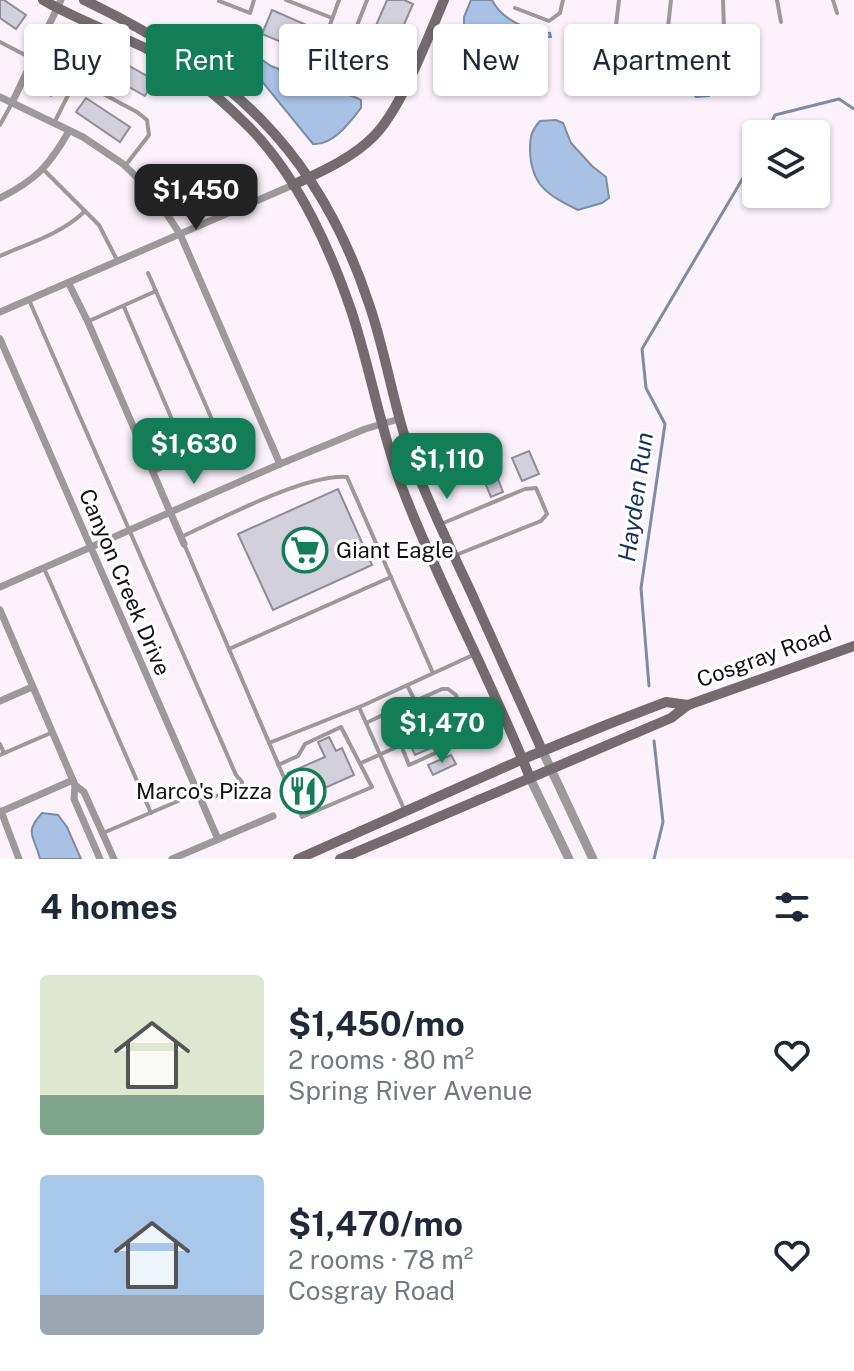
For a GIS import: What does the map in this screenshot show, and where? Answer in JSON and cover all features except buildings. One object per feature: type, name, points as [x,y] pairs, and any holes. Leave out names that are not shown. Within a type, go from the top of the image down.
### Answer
[{"type":"main road","points":[[43,0],[59,4],[181,70],[249,127],[278,161],[329,255],[351,311],[381,425],[421,535],[530,778]]},
{"type":"main road","points":[[84,0],[157,36],[221,82],[290,150],[310,177],[347,247],[370,305],[399,419],[413,460],[542,750]]},
{"type":"main road","points":[[417,56],[442,1]]},
{"type":"main road","points":[[293,185],[349,156],[372,138],[386,123],[399,96]]},
{"type":"main road","name":"Cosgray Road","points":[[340,859],[671,718],[688,705],[854,646]]},
{"type":"main road","name":"Cosgray Road","points":[[298,859],[542,750],[666,702],[688,705]]},
{"type":"street","points":[[50,24],[59,4]]},
{"type":"street","points":[[12,103],[24,79]]},
{"type":"street","points":[[0,97],[69,131],[125,166],[152,192],[180,234],[280,464]]},
{"type":"street","points":[[0,198],[44,170],[69,131]]},
{"type":"street","points":[[0,312],[293,185]]},
{"type":"street","points":[[69,284],[182,541]]},
{"type":"street","name":"Canyon Creek Drive","points":[[0,339],[218,839]]},
{"type":"street","points":[[0,587],[280,464],[399,419]]},
{"type":"street","points":[[0,610],[74,783],[74,799],[100,859]]},
{"type":"street","points":[[0,701],[32,687]]},
{"type":"street","points":[[542,750],[593,859]]},
{"type":"street","points":[[530,778],[569,859]]},
{"type":"street","points":[[19,859],[0,811],[74,783]]},
{"type":"street","points":[[74,783],[84,792],[114,859]]},
{"type":"street","points":[[172,859],[273,816]]},
{"type":"lane","points":[[219,1],[250,13],[254,0]]},
{"type":"lane","points":[[286,0],[332,18]]},
{"type":"lane","points":[[330,24],[339,0]]},
{"type":"lane","points":[[358,24],[367,0]]},
{"type":"lane","points":[[515,8],[549,21],[560,13],[563,0]]},
{"type":"lane","points":[[616,24],[619,0]]},
{"type":"lane","points":[[668,24],[671,0]]},
{"type":"lane","points":[[723,0],[724,24]]},
{"type":"lane","points":[[777,0],[781,22]]},
{"type":"lane","points":[[833,0],[837,13]]},
{"type":"lane","points":[[0,42],[24,54]]},
{"type":"lane","points":[[54,123],[68,96]]},
{"type":"lane","points":[[107,96],[147,120],[149,135],[125,166]]},
{"type":"lane","points":[[0,125],[12,103]]},
{"type":"lane","points":[[44,170],[99,225],[118,262]]},
{"type":"lane","points":[[0,256],[56,232],[84,212]]},
{"type":"lane","points":[[148,273],[231,463]]},
{"type":"lane","points":[[88,322],[156,291]]},
{"type":"lane","points":[[29,300],[236,775],[242,782],[240,787],[201,802]]},
{"type":"lane","points":[[124,307],[188,457]]},
{"type":"lane","points":[[152,473],[221,442]]},
{"type":"lane","points":[[278,765],[298,756],[305,744],[341,727],[372,787],[302,817],[278,765],[182,541],[301,484],[333,476],[347,477],[433,673]]},
{"type":"lane","points":[[440,525],[525,489],[536,488],[547,514],[541,521],[454,555]]},
{"type":"lane","points":[[44,568],[151,813]]},
{"type":"lane","points":[[229,649],[391,577]]},
{"type":"lane","points":[[269,743],[359,707],[475,654]]},
{"type":"lane","points":[[407,685],[440,751]]},
{"type":"lane","points":[[366,723],[387,713],[442,689],[448,689],[456,695],[468,732],[462,742],[409,765],[387,713]]},
{"type":"lane","points":[[359,707],[405,811]]},
{"type":"lane","points":[[0,744],[2,754],[53,732]]},
{"type":"lane","points":[[361,763],[401,745]]},
{"type":"lane","points":[[103,833],[197,793]]},
{"type":"water","points":[[471,0],[492,0],[502,13],[519,24],[464,24]]},
{"type":"water","points":[[263,60],[279,69],[279,96],[350,96],[361,100],[361,108],[334,137],[313,144],[263,83]]},
{"type":"water","points":[[540,121],[563,123],[571,143],[606,177],[609,198],[602,203],[578,210],[550,194],[538,181],[531,162],[532,134]]},
{"type":"water","points":[[42,813],[58,815],[67,827],[81,859],[40,859],[32,831]]},
{"type":"waterway","name":"Hayden Run","points":[[773,120],[775,115],[839,99],[854,109]]},
{"type":"waterway","name":"Hayden Run","points":[[649,686],[641,588],[665,424],[646,388],[642,349],[742,180]]},
{"type":"waterway","name":"Hayden Run","points":[[654,741],[663,822],[654,859]]},
{"type":"place","name":"Giant Eagle","points":[[305,550]]},
{"type":"place","name":"Marco's Pizza","points":[[303,791]]}]
